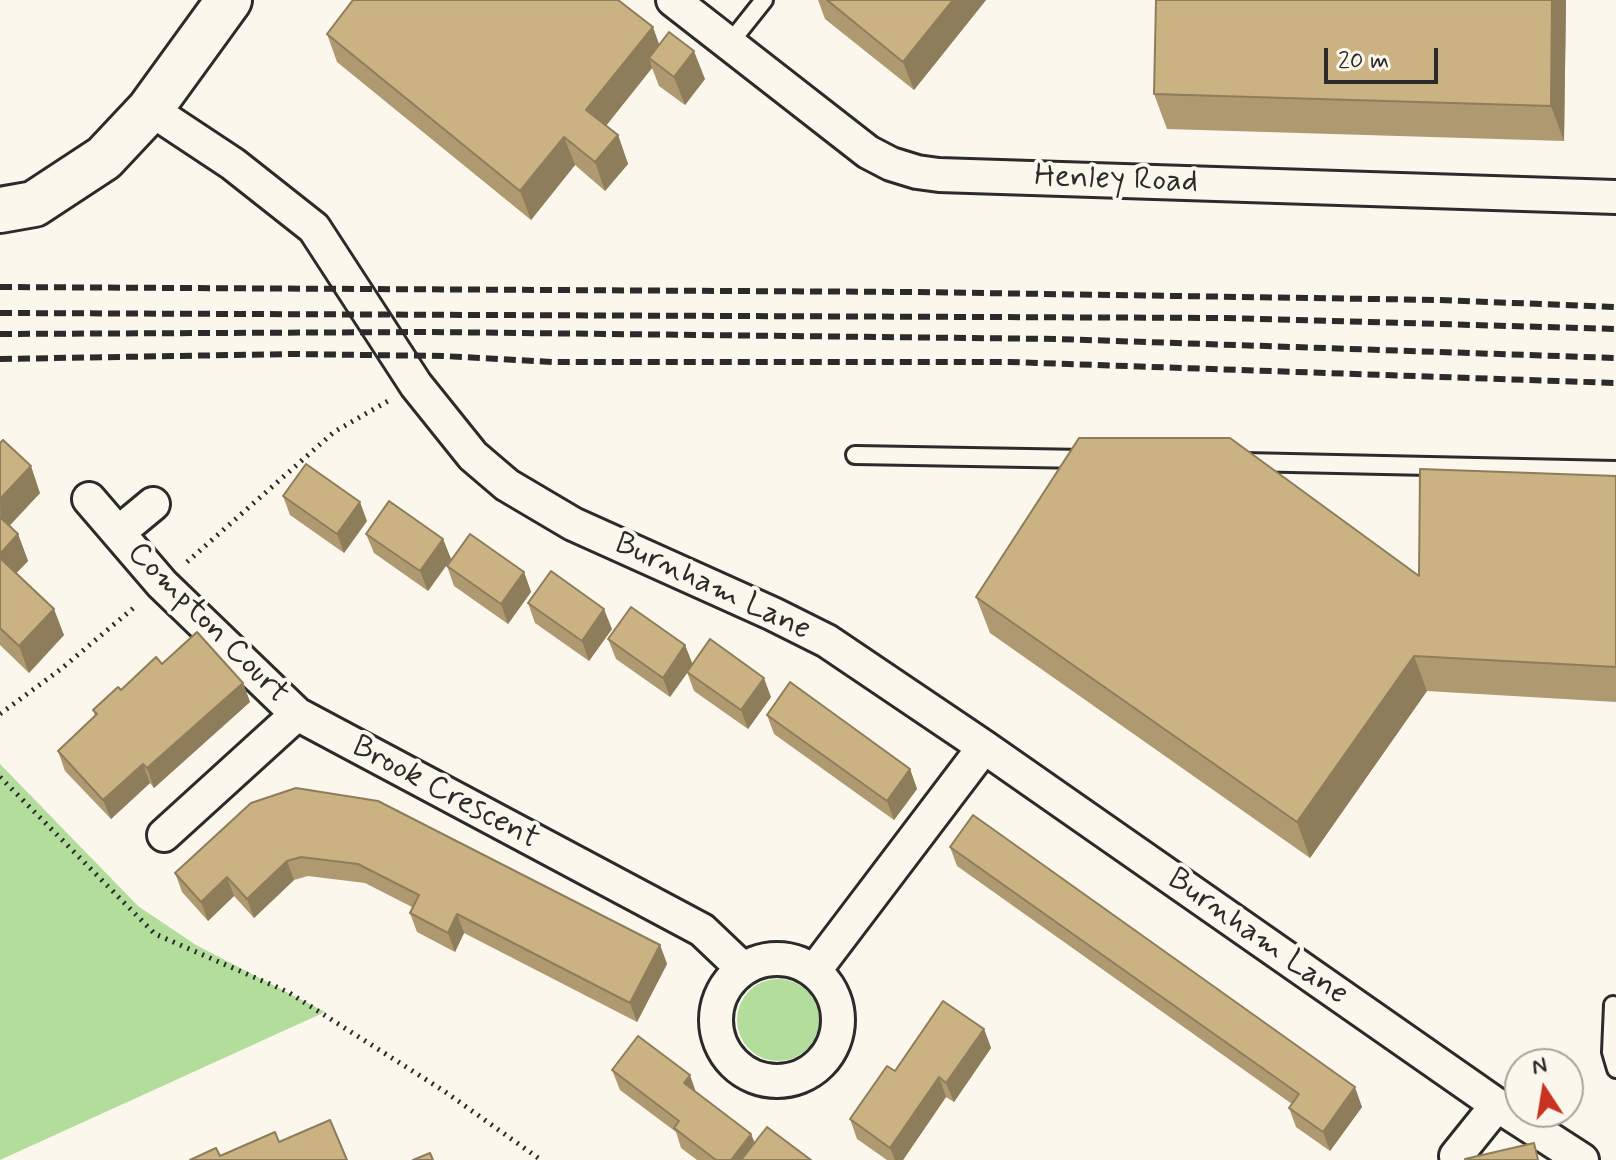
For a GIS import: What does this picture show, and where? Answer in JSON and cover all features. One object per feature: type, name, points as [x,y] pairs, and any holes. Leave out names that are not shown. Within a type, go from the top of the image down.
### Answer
[{"type":"street","name":"Henley Road","points":[[673,0],[868,152],[891,164],[917,172],[955,176],[1616,197]]},
{"type":"street","points":[[0,210],[34,204],[104,158],[150,109],[216,9]]},
{"type":"street","name":"Burnham Lane","points":[[150,109],[233,164],[314,228],[416,385],[473,456],[507,485],[573,524],[827,641],[1497,1105],[1582,1160]]},
{"type":"street","name":"Compton Court","points":[[89,499],[162,584],[297,714]]},
{"type":"street","name":"Compton Court","points":[[118,533],[153,504]]},
{"type":"street","points":[[164,835],[297,714]]},
{"type":"street","name":"Brook Crescent","points":[[297,714],[702,930],[743,969]]},
{"type":"street","points":[[815,970],[984,747]]},
{"type":"street","points":[[766,959],[792,960],[815,970],[831,988],[839,1011],[838,1035],[827,1056],[810,1073],[788,1081],[763,1081],[742,1071],[725,1053],[716,1031],[717,1008],[726,985],[743,969],[766,959]]},
{"type":"street","points":[[1456,1156],[1497,1105]]},
{"type":"lane","points":[[729,44],[764,0]]},
{"type":"lane","points":[[855,455],[1108,460]]},
{"type":"lane","points":[[1219,462],[1616,470]]},
{"type":"lane","points":[[1613,1005],[1611,1052],[1616,1069]]},
{"type":"path","points":[[0,714],[61,669],[162,584],[334,432],[416,385]]},
{"type":"path","points":[[0,777],[155,934],[288,992],[444,1091],[541,1160]]},
{"type":"green space","points":[[0,764],[138,906],[196,945],[325,1012],[0,1160]]},
{"type":"green space","points":[[778,979],[794,982],[807,991],[816,1004],[819,1020],[816,1036],[807,1049],[794,1058],[778,1061],[762,1058],[749,1049],[740,1036],[737,1020],[740,1004],[749,991],[762,982]]},
{"type":"building","points":[[353,0],[618,0],[653,27],[586,110],[618,135],[595,162],[564,137],[520,191],[327,34]]},
{"type":"building","points":[[827,0],[953,0],[903,62]]},
{"type":"building","points":[[1156,0],[1552,0],[1551,106],[1154,94]]},
{"type":"building","points":[[669,32],[694,51],[674,77],[649,58]]},
{"type":"building","points":[[1079,438],[1230,438],[1419,576],[1420,469],[1616,476],[1616,667],[1414,656],[1297,822],[976,597]]},
{"type":"building","points":[[3,440],[31,466],[0,499],[0,443]]},
{"type":"building","points":[[306,464],[360,502],[337,534],[283,496]]},
{"type":"building","points":[[389,501],[443,539],[420,571],[366,534]]},
{"type":"building","points":[[0,517],[18,534],[0,554]]},
{"type":"building","points":[[470,534],[524,572],[501,604],[447,566]]},
{"type":"building","points":[[0,558],[54,609],[19,646],[0,628]]},
{"type":"building","points":[[551,571],[604,609],[582,641],[528,603]]},
{"type":"building","points":[[631,607],[685,645],[663,678],[608,639]]},
{"type":"building","points":[[197,632],[243,683],[147,768],[143,764],[103,800],[58,751],[97,714],[93,710],[118,687],[121,690],[156,657],[162,664]]},
{"type":"building","points":[[710,639],[764,678],[741,710],[687,672]]},
{"type":"building","points":[[790,682],[910,769],[887,801],[767,715]]},
{"type":"building","points":[[296,788],[378,801],[660,945],[630,1003],[457,914],[448,933],[410,913],[419,895],[358,864],[301,857],[287,861],[247,899],[227,877],[201,902],[175,873],[251,803]]},
{"type":"building","points":[[973,815],[1355,1087],[1323,1132],[1289,1108],[1299,1094],[950,847]]},
{"type":"building","points":[[943,1001],[984,1029],[946,1083],[939,1077],[890,1148],[850,1119],[887,1066],[895,1071]]},
{"type":"building","points":[[638,1036],[690,1075],[684,1083],[751,1134],[731,1160],[716,1160],[674,1128],[679,1121],[612,1070]]},
{"type":"building","points":[[330,1120],[347,1160],[190,1160],[216,1148],[220,1156],[275,1132],[279,1142]]},
{"type":"building","points":[[767,1127],[811,1160],[741,1160]]},
{"type":"building","points":[[1534,1143],[1538,1160],[1465,1160],[1465,1159]]},
{"type":"building","points":[[430,1153],[433,1160],[413,1160]]},
{"type":"railway","points":[[0,287],[916,292],[1439,300],[1616,307]]},
{"type":"railway","points":[[0,313],[1226,318],[1616,329]]},
{"type":"railway","points":[[0,334],[431,332],[1058,339],[1616,358]]},
{"type":"railway","points":[[0,359],[292,354],[443,356],[553,362],[1009,362],[1616,383]]}]
